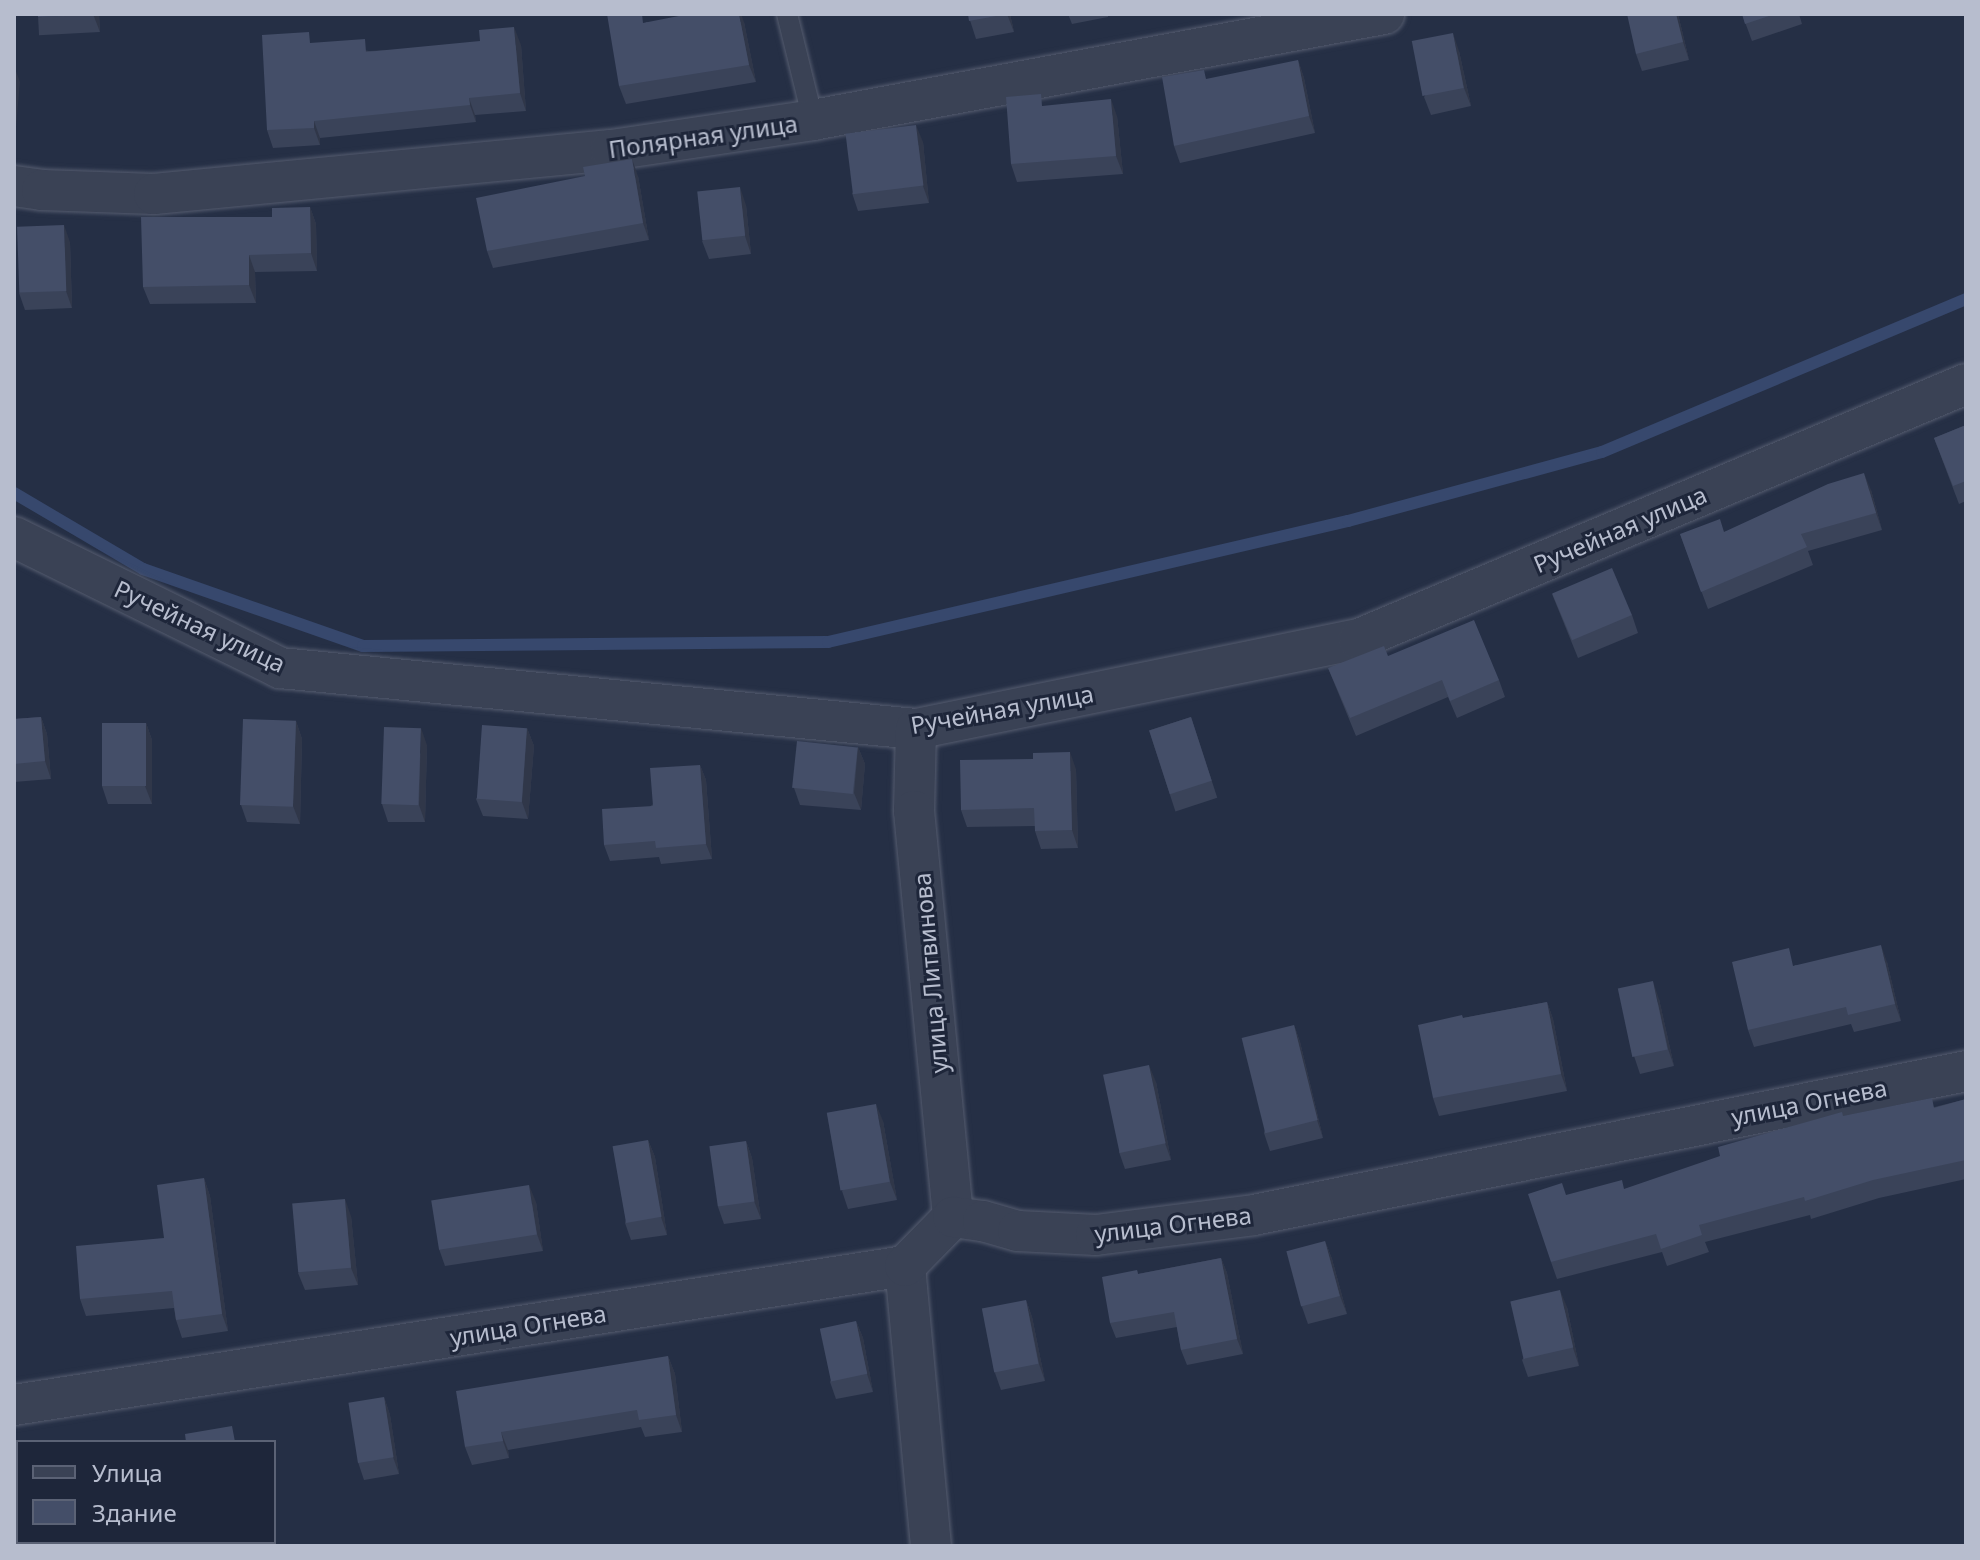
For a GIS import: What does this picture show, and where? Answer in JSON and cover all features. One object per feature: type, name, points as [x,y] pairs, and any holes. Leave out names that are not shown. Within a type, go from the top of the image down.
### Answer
[{"type":"street","name":"Полярная улица","points":[[14,186],[154,194],[611,150],[813,120],[1384,14]]},
{"type":"street","name":"Ручейная улица","points":[[14,537],[280,668],[916,729],[1359,639],[1966,384]]},
{"type":"street","name":"улица Литвинова","points":[[916,729],[914,811],[953,1217]]},
{"type":"street","name":"улица Огнева","points":[[953,1217],[983,1221],[1018,1231],[1096,1235],[1254,1215],[1966,1071]]},
{"type":"street","points":[[931,1546],[905,1266],[953,1217]]},
{"type":"street","name":"улица Огнева","points":[[14,1405],[905,1266]]},
{"type":"lane","points":[[787,14],[813,120]]},
{"type":"building","points":[[38,14],[93,14],[94,15],[38,17]]},
{"type":"building","points":[[607,14],[642,14],[643,23],[689,14],[739,14],[749,65],[619,86]]},
{"type":"building","points":[[968,14],[1007,14],[969,21]]},
{"type":"building","points":[[1627,14],[1676,14],[1683,42],[1636,54]]},
{"type":"building","points":[[1742,14],[1775,14],[1745,24]]},
{"type":"building","points":[[514,27],[520,93],[469,98],[470,105],[314,121],[314,128],[267,130],[262,35],[309,32],[310,43],[365,39],[366,52],[480,41],[479,30]]},
{"type":"building","points":[[1453,33],[1464,88],[1422,96],[1412,41]]},
{"type":"building","points":[[1298,60],[1309,116],[1174,146],[1162,77],[1204,70],[1206,79]]},
{"type":"building","points":[[1041,94],[1042,106],[1111,99],[1116,156],[1011,164],[1006,97]]},
{"type":"building","points":[[916,125],[923,186],[853,194],[846,134]]},
{"type":"building","points":[[632,159],[643,223],[487,251],[476,198],[585,176],[583,167]]},
{"type":"building","points":[[740,187],[745,236],[702,240],[697,191]]},
{"type":"building","points":[[310,207],[311,253],[249,255],[249,285],[143,287],[141,217],[272,217],[272,208]]},
{"type":"building","points":[[64,225],[66,291],[19,293],[17,227]]},
{"type":"building","points":[[1966,425],[1966,481],[1953,486],[1934,438]]},
{"type":"building","points":[[1864,473],[1876,513],[1801,534],[1807,547],[1701,592],[1680,534],[1720,519],[1724,532],[1828,484]]},
{"type":"building","points":[[1612,568],[1632,615],[1572,640],[1552,593]]},
{"type":"building","points":[[1474,620],[1499,680],[1450,701],[1442,680],[1350,718],[1328,668],[1384,646],[1388,656]]},
{"type":"building","points":[[41,717],[45,761],[14,764],[14,719]]},
{"type":"building","points":[[1191,717],[1212,781],[1170,794],[1149,731]]},
{"type":"building","points":[[243,719],[296,721],[293,807],[240,805]]},
{"type":"building","points":[[102,723],[146,723],[146,786],[102,786]]},
{"type":"building","points":[[482,725],[527,728],[522,802],[477,799]]},
{"type":"building","points":[[384,727],[421,728],[418,805],[381,804]]},
{"type":"building","points":[[797,741],[858,747],[853,794],[792,788]]},
{"type":"building","points":[[1070,752],[1072,830],[1035,831],[1034,808],[961,810],[960,760],[1033,759],[1033,753]]},
{"type":"building","points":[[700,765],[706,844],[656,848],[655,841],[604,845],[602,809],[653,806],[650,768]]},
{"type":"building","points":[[1881,945],[1895,1004],[1848,1015],[1846,1007],[1748,1030],[1732,962],[1789,948],[1793,966]]},
{"type":"building","points":[[1653,981],[1668,1049],[1632,1057],[1618,988]]},
{"type":"building","points":[[1547,1002],[1561,1074],[1433,1098],[1418,1025]]},
{"type":"building","points":[[1294,1025],[1318,1120],[1265,1133],[1242,1038]]},
{"type":"building","points":[[1149,1065],[1166,1143],[1120,1153],[1103,1075]]},
{"type":"building","points":[[1932,1098],[1934,1108],[1966,1099],[1966,1160],[1873,1180],[1805,1201],[1804,1197],[1699,1225],[1702,1235],[1661,1249],[1656,1234],[1551,1262],[1528,1194],[1562,1183],[1566,1195],[1622,1180],[1624,1189],[1720,1156],[1718,1147],[1842,1112],[1843,1116]]},
{"type":"building","points":[[876,1104],[890,1182],[840,1190],[827,1113]]},
{"type":"building","points":[[648,1140],[662,1217],[626,1223],[613,1146]]},
{"type":"building","points":[[746,1141],[754,1201],[718,1207],[709,1146]]},
{"type":"building","points":[[204,1178],[222,1314],[176,1320],[172,1291],[80,1299],[76,1246],[164,1238],[157,1185]]},
{"type":"building","points":[[529,1185],[537,1234],[439,1250],[431,1200]]},
{"type":"building","points":[[345,1199],[351,1268],[298,1272],[292,1204]]},
{"type":"building","points":[[1325,1241],[1340,1296],[1301,1306],[1286,1251]]},
{"type":"building","points":[[1221,1258],[1237,1339],[1181,1350],[1174,1312],[1110,1323],[1102,1277],[1137,1270],[1138,1274]]},
{"type":"building","points":[[1560,1290],[1573,1347],[1524,1359],[1510,1301]]},
{"type":"building","points":[[1026,1300],[1038,1364],[994,1372],[982,1309]]},
{"type":"building","points":[[856,1321],[867,1374],[831,1382],[820,1329]]},
{"type":"building","points":[[668,1356],[676,1415],[639,1420],[637,1410],[501,1432],[503,1441],[465,1447],[456,1391]]},
{"type":"building","points":[[384,1397],[394,1457],[358,1463],[348,1403]]},
{"type":"building","points":[[232,1426],[235,1440],[186,1440],[185,1434]]},
{"type":"building","points":[[14,1463],[16,1463],[16,1525]]},
{"type":"waterway","points":[[14,493],[143,569],[363,646],[828,642],[1348,521],[1602,452],[1966,299]]}]
